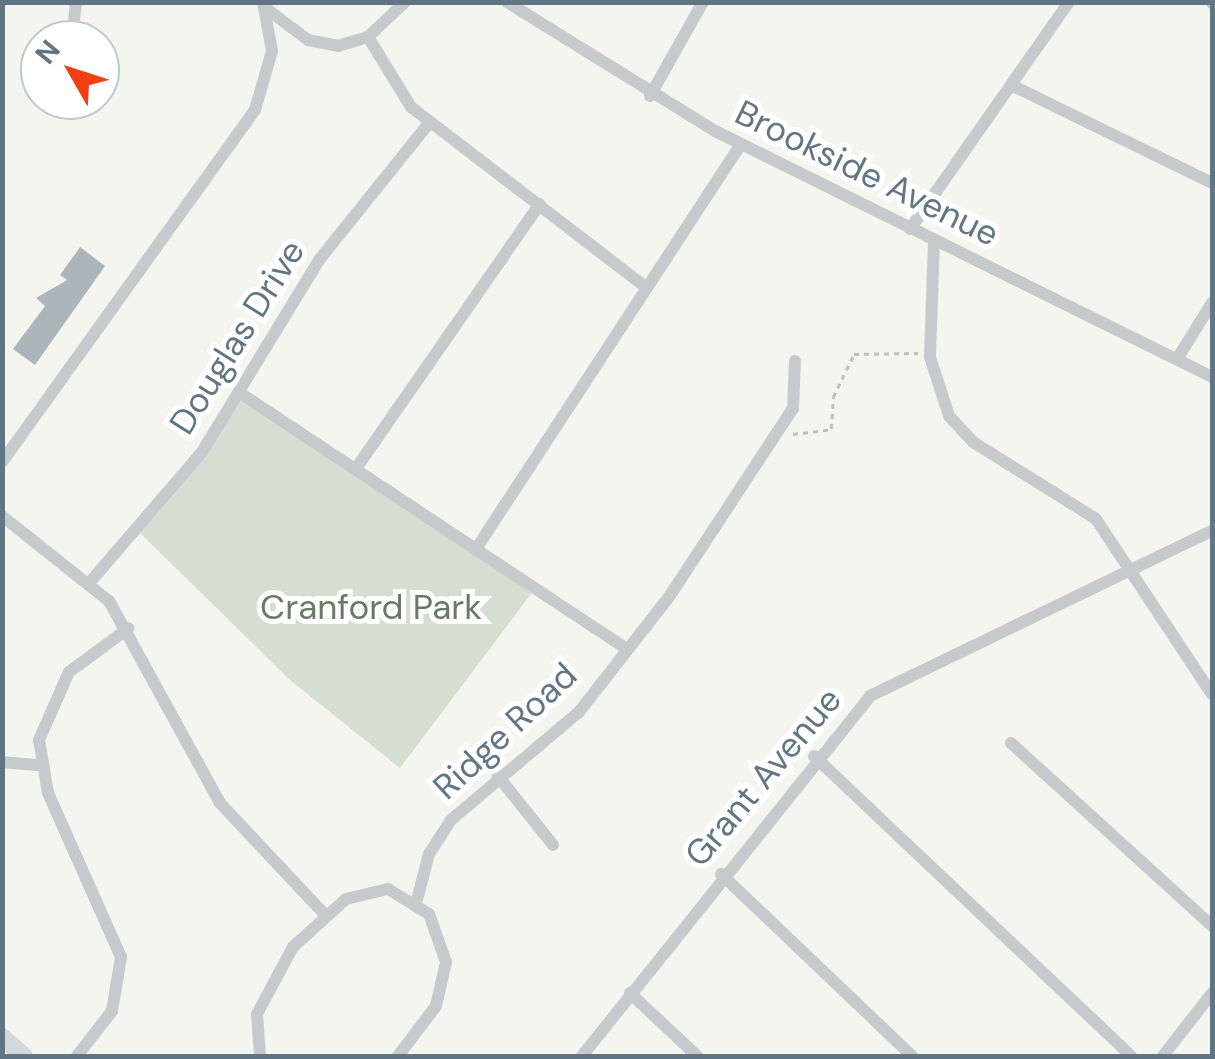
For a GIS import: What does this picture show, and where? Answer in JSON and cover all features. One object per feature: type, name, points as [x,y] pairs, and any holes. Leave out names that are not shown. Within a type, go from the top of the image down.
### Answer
[{"type":"main road","points":[[2,1036],[24,1056]]},
{"type":"street","points":[[264,5],[324,45],[368,37],[405,2]]},
{"type":"street","name":"Brookside Avenue","points":[[507,2],[650,96],[1212,377]]},
{"type":"street","points":[[650,96],[702,2]]},
{"type":"street","points":[[910,229],[1070,2]]},
{"type":"street","points":[[2,462],[255,110],[272,51],[264,5]]},
{"type":"street","points":[[368,37],[396,91],[430,122],[646,288]]},
{"type":"street","points":[[1011,85],[1212,183]]},
{"type":"street","name":"Douglas Drive","points":[[91,581],[177,484],[240,392],[320,260],[430,122]]},
{"type":"street","points":[[476,549],[741,144]]},
{"type":"street","points":[[357,467],[540,204]]},
{"type":"street","points":[[934,240],[930,354],[938,396],[960,430],[1078,503],[1132,570],[1174,647],[1212,694]]},
{"type":"street","points":[[1176,359],[1212,304]]},
{"type":"street","name":"Ridge Road","points":[[418,900],[429,854],[498,776],[580,712],[627,648],[792,408],[794,361]]},
{"type":"street","points":[[240,392],[627,648]]},
{"type":"street","points":[[2,516],[91,581],[129,628],[220,803],[324,915]]},
{"type":"street","name":"Grant Avenue","points":[[582,1056],[814,756],[870,696],[1212,531]]},
{"type":"street","points":[[77,1056],[112,1011],[121,958],[39,765],[58,687],[129,628]]},
{"type":"street","points":[[1011,743],[1212,926]]},
{"type":"street","points":[[814,756],[1131,1056]]},
{"type":"street","points":[[2,762],[39,765]]},
{"type":"street","points":[[498,776],[553,845]]},
{"type":"street","points":[[721,874],[912,1056]]},
{"type":"street","points":[[260,1056],[254,1027],[263,996],[324,915],[374,890],[418,900],[437,928],[446,977],[398,1056]]},
{"type":"street","points":[[630,993],[697,1056]]},
{"type":"street","points":[[1164,1056],[1212,993]]},
{"type":"path","points":[[777,428],[818,436],[832,429],[833,396],[854,354],[930,354]]},
{"type":"green space","name":"Cranford Park","points":[[240,393],[534,590],[400,768],[290,680],[137,530]]},
{"type":"building","points":[[80,247],[105,266],[35,365],[13,349],[45,306],[36,298],[67,280],[60,275]]}]
